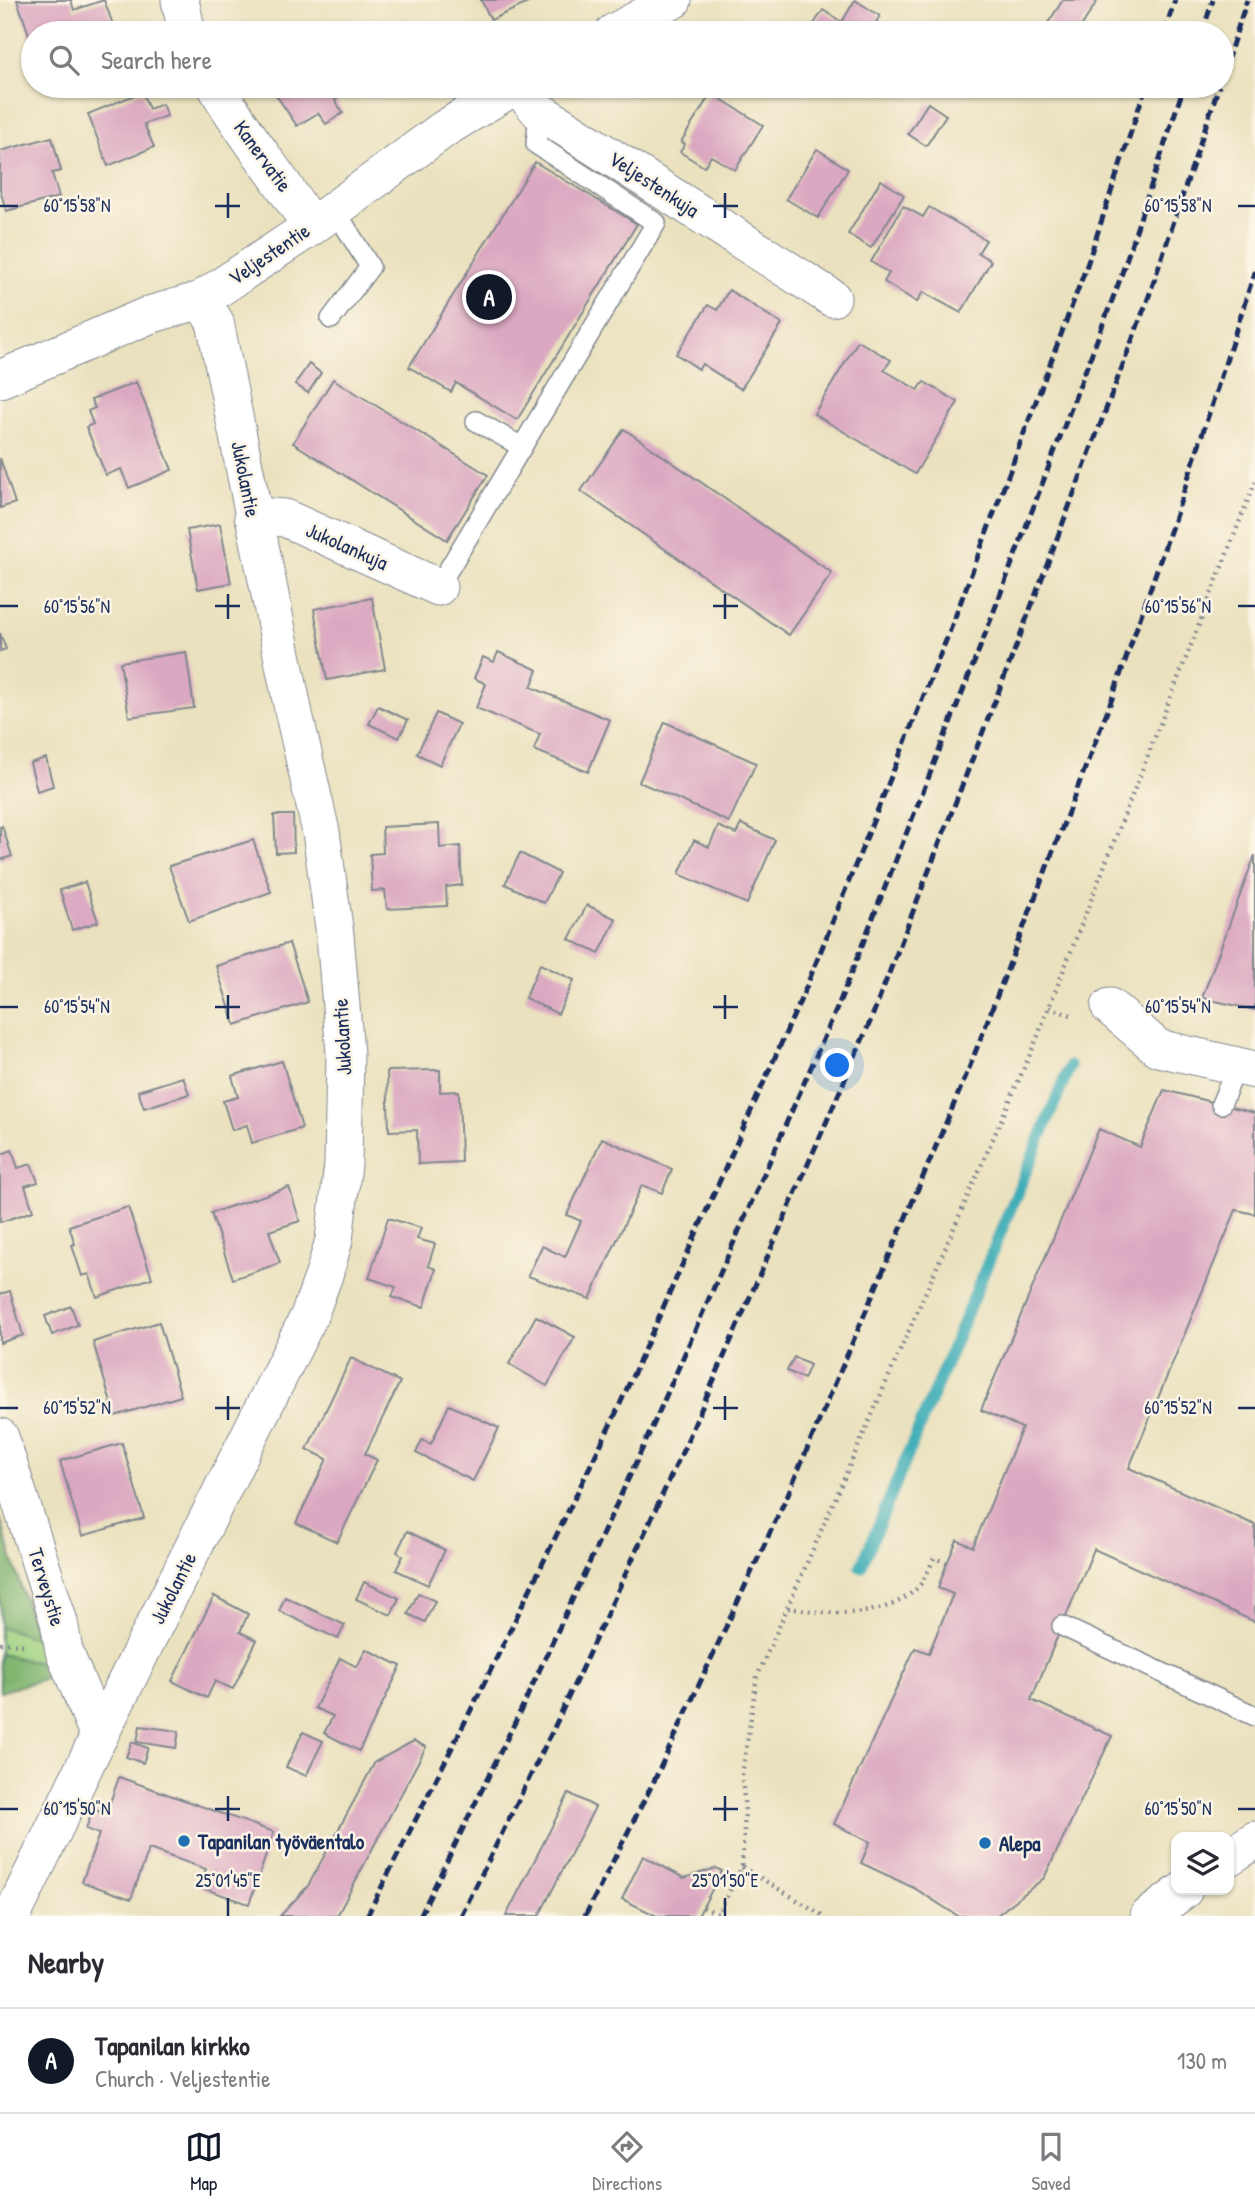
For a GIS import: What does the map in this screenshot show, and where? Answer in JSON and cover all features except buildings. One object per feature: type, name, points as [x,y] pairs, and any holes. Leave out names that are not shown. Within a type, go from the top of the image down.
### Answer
[{"type":"street","points":[[180,0],[184,21]]},
{"type":"street","points":[[635,21],[673,0]]},
{"type":"street","name":"Kanervatie","points":[[223,98],[242,130],[290,193],[322,217]]},
{"type":"street","name":"Veljestentie","points":[[0,379],[149,315],[201,300],[444,129],[515,98]]},
{"type":"street","name":"Veljestenkuja","points":[[530,98],[832,298]]},
{"type":"street","name":"Jukolantie","points":[[12,1916],[309,1316],[334,1240],[339,1203],[343,1164],[345,1053],[335,935],[321,832],[253,516],[215,322],[201,300]]},
{"type":"street","name":"Jukolankuja","points":[[253,516],[285,518],[438,587]]},
{"type":"street","points":[[1110,1007],[1158,1048],[1246,1068]]},
{"type":"street","name":"Terveystie","points":[[0,1437],[59,1622],[64,1651],[99,1736]]},
{"type":"street","points":[[1234,1854],[1255,1840]]},
{"type":"street","points":[[1149,1916],[1177,1895]]},
{"type":"lane","points":[[438,587],[656,223],[536,144],[525,98]]},
{"type":"lane","points":[[322,217],[370,267],[331,319]]},
{"type":"lane","points":[[477,421],[522,447]]},
{"type":"lane","points":[[1221,1104],[1246,1068]]},
{"type":"lane","points":[[1062,1626],[1255,1716]]},
{"type":"path","points":[[703,1907],[719,1915],[742,1867],[745,1811],[742,1776],[757,1677],[1035,1043],[1255,482]]},
{"type":"path","points":[[788,1608],[814,1612],[862,1613],[900,1601],[920,1586],[934,1558],[947,1563]]},
{"type":"path","points":[[742,1867],[824,1916]]},
{"type":"green space","points":[[0,1519],[49,1677],[0,1692]]},
{"type":"green space","points":[[0,1519],[36,1638],[0,1627]]},
{"type":"green space","points":[[0,1654],[45,1664],[49,1677],[0,1692]]},
{"type":"waterway","points":[[861,1567],[1070,1066]]},
{"type":"railway","points":[[1168,21],[1175,0]]},
{"type":"railway","points":[[1206,21],[1213,0]]},
{"type":"railway","points":[[1234,40],[1247,0]]},
{"type":"railway","points":[[367,1916],[616,1413],[805,990],[949,633],[1086,268],[1142,98]]},
{"type":"railway","points":[[420,1916],[520,1712],[651,1430],[838,1006],[981,645],[1119,282],[1180,98]]},
{"type":"railway","points":[[461,1916],[554,1728],[685,1446],[870,1022],[1149,296],[1215,98]]},
{"type":"railway","points":[[585,1916],[655,1779],[788,1494],[968,1071],[1113,696],[1181,500],[1255,271]]},
{"type":"place","name":"Tapanilan kirkko","points":[[489,297]]},
{"type":"place","name":"Tapanilan työväentalo","points":[[184,1841]]},
{"type":"place","name":"Alepa","points":[[985,1843]]}]
